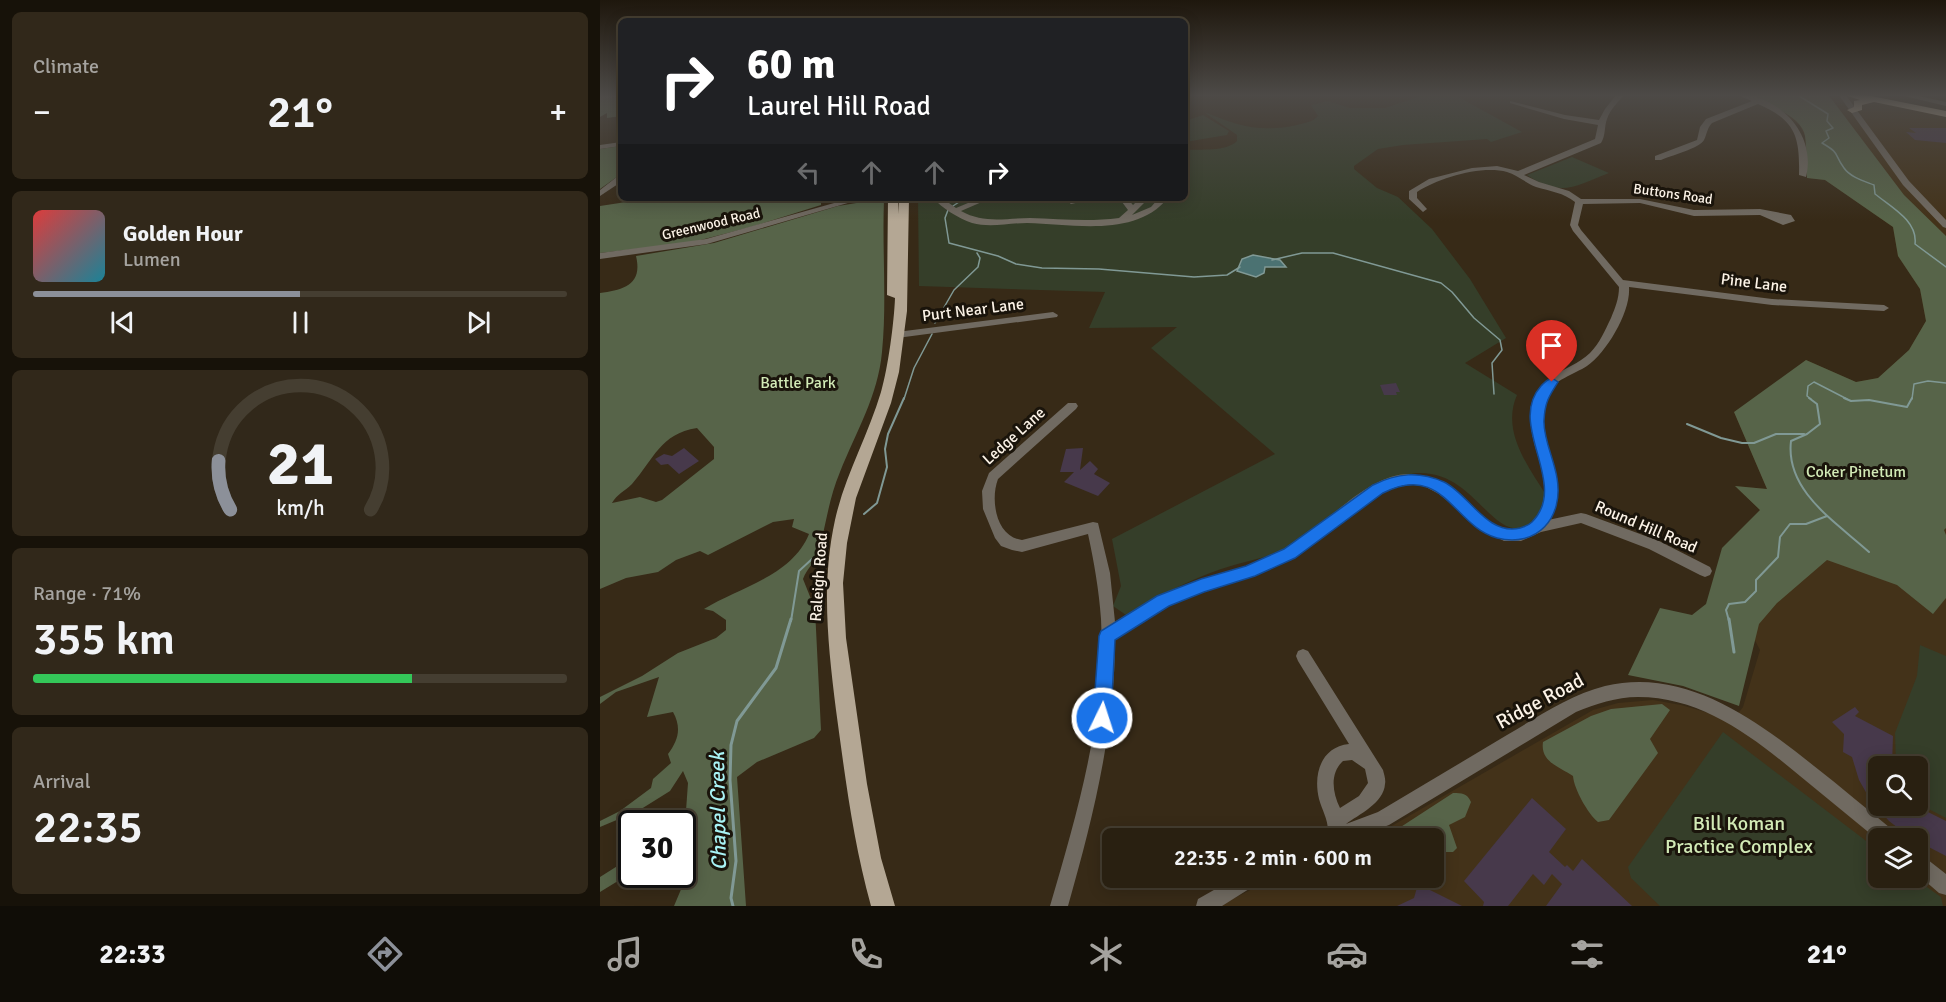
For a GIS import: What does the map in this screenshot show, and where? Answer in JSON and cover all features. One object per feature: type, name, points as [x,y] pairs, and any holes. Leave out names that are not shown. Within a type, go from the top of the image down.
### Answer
[{"type":"main road","name":"Raleigh Road","points":[[893,201],[893,314],[897,331]]},
{"type":"main road","name":"Raleigh Road","points":[[883,906],[861,817],[835,629],[834,597],[836,567],[846,507],[854,477],[889,390],[894,367],[897,331],[902,311],[904,201]]},
{"type":"street","points":[[1518,174],[1595,143],[1602,136]]},
{"type":"street","points":[[1658,158],[1695,144],[1700,141],[1701,136]]},
{"type":"street","points":[[1800,136],[1803,175]]},
{"type":"street","points":[[1871,136],[1906,183],[1946,225]]},
{"type":"street","points":[[600,147],[618,144]]},
{"type":"street","points":[[1423,209],[1413,199],[1413,191],[1435,180],[1478,168],[1496,168],[1518,174],[1536,184],[1570,195],[1579,202],[1574,225],[1577,231],[1622,283],[1623,302],[1604,344],[1588,360],[1552,382],[1541,394],[1537,410],[1538,431],[1552,489],[1549,504],[1538,527]]},
{"type":"street","points":[[600,194],[618,180]]},
{"type":"street","name":"Greenwood Road","points":[[600,256],[674,248],[707,241],[748,231],[829,201]]},
{"type":"street","points":[[942,201],[972,221],[986,223],[1031,221],[1078,225],[1123,219],[1154,209],[1161,201]]},
{"type":"street","points":[[952,208],[976,201]]},
{"type":"street","points":[[1125,201],[1131,209]]},
{"type":"street","points":[[1123,219],[1141,201]]},
{"type":"street","name":"Buttons Road","points":[[1579,202],[1640,201],[1694,213],[1764,213]]},
{"type":"street","name":"Pine Lane","points":[[1622,283],[1772,302],[1884,308]]},
{"type":"street","name":"Purt Near Lane","points":[[897,331],[1053,315]]},
{"type":"street","name":"Ledge Lane","points":[[1072,406],[993,476],[987,489],[989,507],[998,532],[1004,541],[1012,545],[1031,543],[1093,527],[1105,574],[1107,636]]},
{"type":"street","name":"Round Hill Road","points":[[1107,636],[1163,601],[1201,585],[1249,572],[1290,554],[1378,489],[1398,480],[1422,480],[1440,487],[1459,500],[1481,523],[1494,531],[1518,535],[1538,527],[1581,518],[1654,545],[1705,571]]},
{"type":"street","points":[[1059,906],[1085,812],[1101,737],[1107,636]]},
{"type":"street","points":[[1303,656],[1375,770],[1377,785],[1371,794],[1359,807],[1337,819]]},
{"type":"street","name":"Ridge Road","points":[[1360,828],[1383,819],[1571,706],[1599,694],[1642,689],[1689,696],[1731,714],[1781,748],[1877,828]]},
{"type":"street","points":[[1337,819],[1331,813],[1326,785],[1329,765],[1335,756],[1355,752],[1375,770]]},
{"type":"street","points":[[1336,828],[1337,819]]},
{"type":"street","points":[[1928,871],[1946,886]]},
{"type":"street","points":[[1205,906],[1235,888]]},
{"type":"shaded area","points":[[1805,136],[1946,136],[1946,906],[1219,906],[1254,888],[1444,888],[1444,828],[1388,828],[1593,710],[1618,703],[1653,700],[1681,705],[1733,720],[1743,707],[1760,650],[1728,589],[1760,510],[1735,486],[1767,489],[1734,412],[1761,395],[1806,360],[1856,382],[1878,378],[1909,350],[1926,321],[1920,289],[1898,256],[1893,227],[1825,180],[1807,178]]},
{"type":"green space","points":[[1188,136],[1219,136],[1188,142]]},
{"type":"green space","points":[[1237,136],[1509,136],[1491,142],[1487,139],[1378,149],[1354,166],[1354,169],[1377,188],[1398,197],[1432,229],[1470,279],[1506,338],[1465,363],[1517,395],[1513,408],[1514,435],[1525,460],[1546,495],[1539,524],[1523,529],[1509,527],[1498,521],[1451,481],[1435,475],[1416,473],[1392,483],[1304,544],[1192,580],[1126,615],[1113,606],[1121,586],[1112,539],[1275,454],[1151,348],[1177,327],[1089,328],[1105,292],[919,286],[918,201],[1188,201],[1188,150],[1226,147],[1237,141]]},
{"type":"green space","name":"Coker Pinetum","points":[[1805,136],[1860,136],[1904,195],[1946,236],[1946,528],[1944,530],[1946,535],[1946,598],[1933,614],[1897,585],[1827,560],[1777,603],[1759,624],[1739,706],[1683,686],[1628,675],[1660,608],[1692,615],[1706,604],[1722,548],[1760,510],[1735,486],[1767,489],[1734,412],[1806,360],[1856,382],[1878,378],[1909,350],[1926,321],[1920,289],[1898,256],[1893,227],[1825,180],[1807,178]]},
{"type":"green space","points":[[618,146],[618,176],[600,189],[600,149]]},
{"type":"green space","points":[[1572,157],[1609,173],[1578,185],[1559,188],[1539,182],[1527,175]]},
{"type":"green space","points":[[820,201],[821,205],[689,243],[600,253],[600,206],[626,202]]},
{"type":"green space","name":"Battle Park","points":[[884,201],[884,314],[880,368],[866,414],[836,482],[818,554],[803,579],[815,609],[821,730],[814,738],[757,762],[737,777],[746,906],[674,906],[682,888],[696,888],[696,810],[686,810],[688,783],[683,771],[670,791],[640,810],[621,810],[651,788],[653,779],[671,763],[668,754],[678,734],[673,712],[647,717],[659,677],[616,692],[600,704],[600,697],[642,676],[678,653],[716,638],[726,630],[726,620],[713,611],[704,609],[778,570],[801,548],[809,534],[792,527],[794,519],[773,522],[708,555],[700,551],[676,560],[658,572],[626,578],[600,589],[600,293],[623,288],[634,280],[637,274],[636,256],[714,243],[838,206]],"holes":[[[697,428],[714,447],[714,459],[662,500],[656,502],[640,497],[612,503],[632,484],[666,442],[684,431]]]},
{"type":"green space","points":[[1920,645],[1946,656],[1946,818],[1928,809],[1928,756],[1896,756],[1895,733],[1917,676]]},
{"type":"green space","points":[[1662,704],[1670,710],[1650,739],[1658,753],[1609,820],[1598,822],[1582,801],[1573,776],[1548,759],[1543,749],[1543,742],[1591,716],[1611,709]]},
{"type":"green space","name":"Bill Koman Practice Complex","points":[[1723,732],[1868,842],[1868,888],[1928,888],[1941,897],[1943,906],[1660,906],[1631,878],[1628,867]]},
{"type":"green space","points":[[1453,793],[1464,794],[1471,802],[1465,817],[1449,825],[1457,848],[1453,852],[1444,852],[1444,828],[1399,828]]},
{"type":"green space","points":[[618,812],[618,819],[600,827],[600,821]]},
{"type":"green space","points":[[618,866],[618,881],[600,892],[600,877]]},
{"type":"water","points":[[1253,255],[1280,260],[1286,267],[1265,267],[1264,273],[1256,277],[1237,271],[1242,259]]},
{"type":"building","points":[[1911,136],[1946,136],[1946,143],[1915,140]]},
{"type":"building","points":[[1396,383],[1400,392],[1396,392],[1397,395],[1384,395],[1380,385]]},
{"type":"building","points":[[684,448],[699,461],[679,474],[668,464],[661,465],[655,459],[664,454],[672,456]]},
{"type":"building","points":[[1083,448],[1080,470],[1090,461],[1098,469],[1094,474],[1110,483],[1098,496],[1064,482],[1074,472],[1060,472],[1066,449]]},
{"type":"building","points":[[1855,707],[1859,712],[1855,716],[1893,736],[1892,756],[1868,756],[1868,796],[1859,780],[1852,757],[1843,752],[1844,734],[1832,722]]},
{"type":"building","points":[[1532,798],[1566,829],[1549,852],[1565,867],[1567,865],[1573,871],[1582,859],[1632,906],[1546,906],[1562,884],[1552,874],[1544,885],[1533,874],[1508,906],[1483,906],[1484,902],[1464,881]]},
{"type":"building","points":[[1928,812],[1946,821],[1946,856],[1928,847],[1928,828],[1898,828],[1884,816],[1928,816]]},
{"type":"building","points":[[1417,888],[1426,888],[1462,906],[1397,906],[1414,898]]},
{"type":"waterway","points":[[1828,136],[1822,143],[1834,152],[1844,168],[1850,174],[1874,185],[1875,194],[1908,222],[1915,236],[1915,244],[1946,267]]},
{"type":"waterway","name":"Chapel Creek","points":[[953,206],[960,201]]},
{"type":"waterway","points":[[948,210],[945,218],[949,243],[998,256],[1016,264],[1042,268],[1099,269],[1194,277],[1227,275],[1240,267]]},
{"type":"waterway","name":"Chapel Creek","points":[[935,323],[954,290],[978,267],[980,258],[977,253]]},
{"type":"waterway","points":[[1272,260],[1302,253],[1333,253],[1441,283],[1452,292],[1474,318],[1500,340],[1502,350],[1492,363],[1494,394]]},
{"type":"waterway","name":"Chapel Creek","points":[[904,399],[914,368],[932,334]]},
{"type":"waterway","points":[[1912,399],[1914,384],[1928,381],[1946,383]]},
{"type":"waterway","points":[[1811,399],[1807,396],[1808,386],[1814,382],[1847,399]]},
{"type":"waterway","name":"Chapel Creek","points":[[864,514],[877,503],[887,467],[885,449],[888,434],[904,398]]},
{"type":"waterway","points":[[1809,398],[1817,404],[1820,424],[1807,434],[1791,441],[1791,459],[1804,490],[1827,516]]},
{"type":"waterway","points":[[1844,398],[1851,401],[1869,400],[1907,407],[1912,398]]},
{"type":"waterway","points":[[1687,424],[1721,438],[1742,443],[1754,443],[1776,434],[1804,434]]},
{"type":"waterway","points":[[1729,621],[1726,610],[1729,604],[1745,602],[1756,591],[1756,580],[1778,557],[1780,537],[1790,524],[1806,524],[1827,516]]},
{"type":"waterway","points":[[1827,516],[1869,552]]},
{"type":"waterway","name":"Chapel Creek","points":[[791,621],[799,571],[812,559]]},
{"type":"waterway","name":"Chapel Creek","points":[[733,906],[731,898],[736,861],[730,780],[731,745],[737,721],[776,668],[791,619]]},
{"type":"waterway","points":[[1729,619],[1734,652]]},
{"type":"route","points":[[1102,718],[1107,636],[1163,601],[1201,585],[1249,572],[1290,554],[1378,489],[1392,482],[1414,479],[1432,483],[1459,500],[1481,523],[1494,531],[1513,536],[1534,530],[1544,519],[1551,498],[1551,479],[1540,441],[1537,410],[1541,394],[1552,382]]}]
